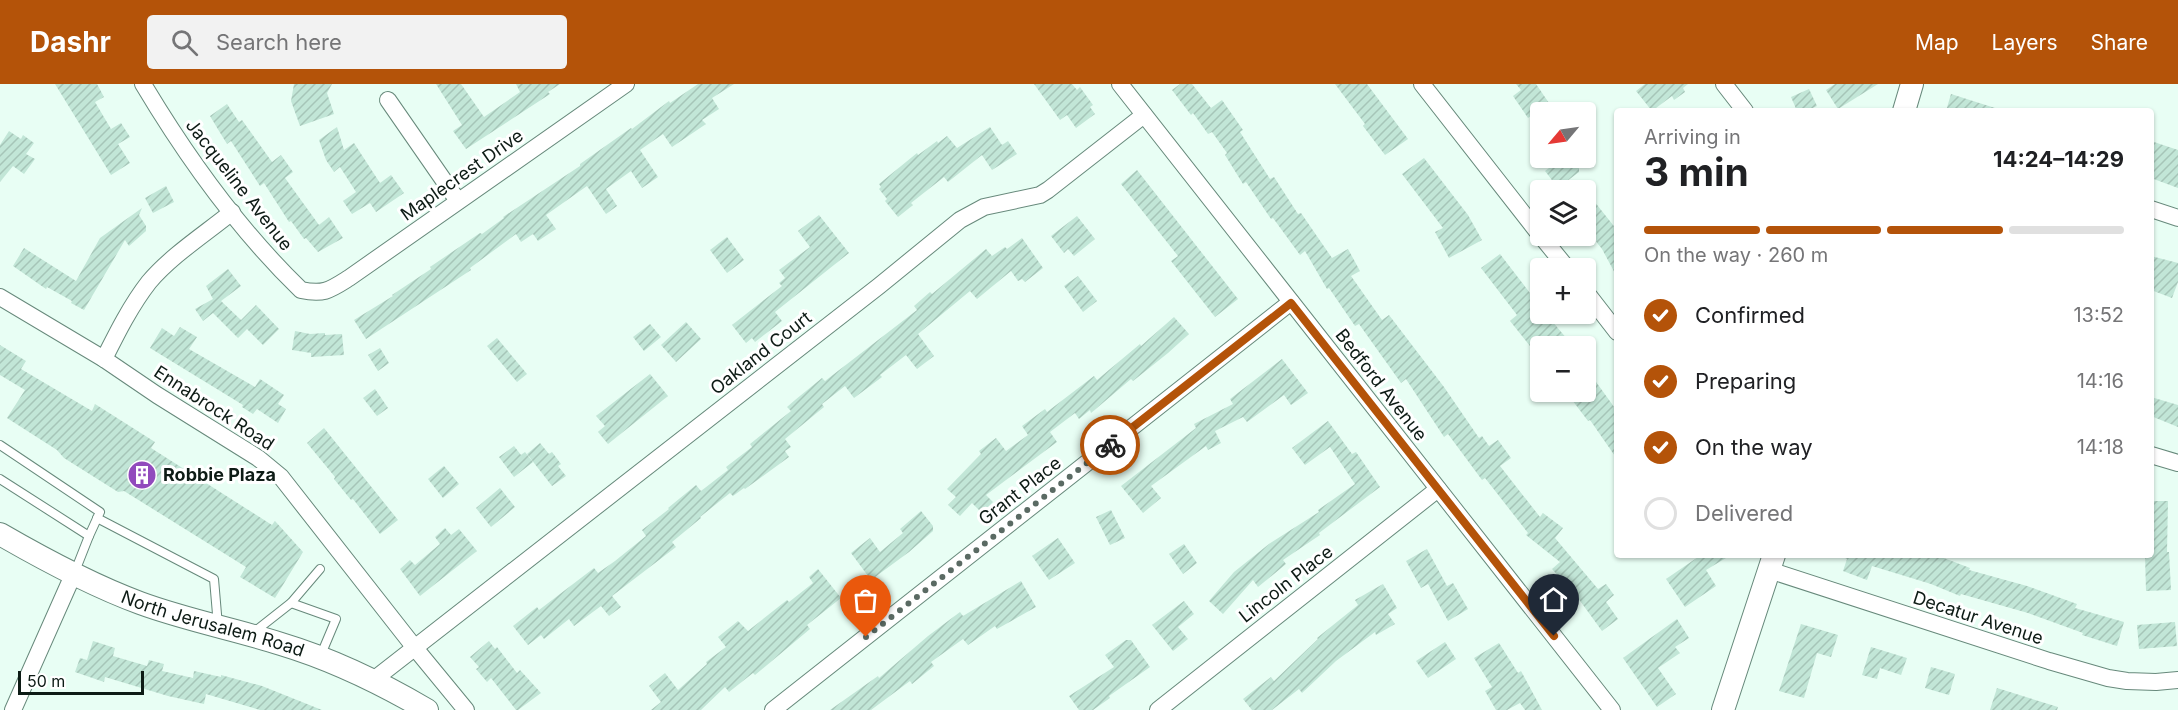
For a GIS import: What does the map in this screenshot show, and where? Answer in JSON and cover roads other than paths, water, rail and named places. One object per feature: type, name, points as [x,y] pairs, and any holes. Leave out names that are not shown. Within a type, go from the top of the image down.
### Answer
[{"type":"main road","points":[[1905,108],[1912,84]]},
{"type":"main road","name":"North Jerusalem Road","points":[[0,534],[73,575],[140,603],[320,657],[427,710]]},
{"type":"main road","points":[[1723,710],[1772,563]]},
{"type":"street","name":"Jacqueline Avenue","points":[[142,84],[168,128],[232,212],[301,290],[318,293]]},
{"type":"street","name":"Maplecrest Drive","points":[[318,293],[333,288],[350,278],[458,201],[607,89],[626,84]]},
{"type":"street","name":"Bedford Avenue","points":[[1120,84],[1612,710]]},
{"type":"street","points":[[1422,84],[1530,221]]},
{"type":"street","points":[[1724,84],[1743,108]]},
{"type":"street","points":[[388,100],[458,201]]},
{"type":"street","name":"Oakland Court","points":[[415,648],[879,286],[960,220],[984,207],[1040,195],[1144,115]]},
{"type":"street","points":[[2154,210],[2178,219]]},
{"type":"street","points":[[104,359],[119,329],[149,282],[172,260],[232,212]]},
{"type":"street","points":[[1550,246],[1559,258]]},
{"type":"street","name":"Ennabrock Road","points":[[0,297],[104,359],[258,458],[281,477],[466,710]]},
{"type":"street","name":"Grant Place","points":[[773,710],[1291,303]]},
{"type":"street","points":[[1596,305],[1614,328]]},
{"type":"street","points":[[2154,456],[2178,464]]},
{"type":"street","name":"Lincoln Place","points":[[1158,710],[1438,489]]},
{"type":"street","name":"Decatur Avenue","points":[[1772,563],[2049,661],[2108,678],[2137,682],[2178,680]]},
{"type":"street","points":[[13,710],[73,575]]},
{"type":"street","points":[[372,681],[415,648]]},
{"type":"lane","points":[[0,445],[100,512],[73,575]]},
{"type":"lane","points":[[0,478],[89,536]]},
{"type":"lane","points":[[97,518],[214,579],[218,626]]},
{"type":"lane","points":[[251,635],[291,603],[320,569]]},
{"type":"lane","points":[[291,603],[336,619],[320,657]]},
{"type":"place","name":"Robbie Plaza","points":[[142,475]]}]
